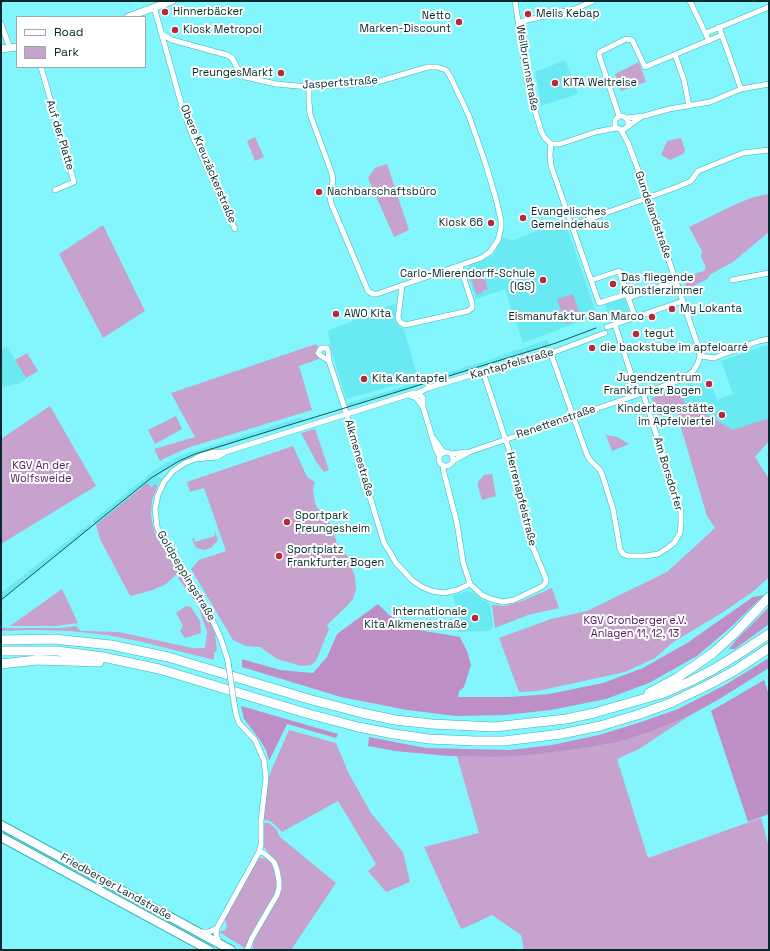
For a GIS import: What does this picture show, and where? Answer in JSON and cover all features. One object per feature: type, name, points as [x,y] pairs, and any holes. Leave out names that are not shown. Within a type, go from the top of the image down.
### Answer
[{"type":"highway","points":[[638,700],[678,678],[713,653],[769,598]]},
{"type":"highway","points":[[1,640],[54,639],[134,650],[168,657],[312,700],[362,713],[395,720],[432,724],[494,727],[566,719],[594,713],[664,693],[691,681],[737,655],[769,634]]},
{"type":"highway","points":[[1,651],[57,651],[128,662],[193,679],[309,714],[358,727],[429,739],[491,741],[576,732],[637,715],[668,704],[708,685],[734,671],[769,648]]},
{"type":"highway","points":[[1,664],[37,660],[128,662]]},
{"type":"main road","name":"Friedberger Landstraße","points":[[1,825],[231,950]]},
{"type":"main road","name":"Friedberger Landstraße","points":[[1,837],[205,949]]},
{"type":"street","points":[[131,16],[172,1]]},
{"type":"street","name":"Weilbrunnstraße","points":[[516,1],[528,81],[534,107],[541,131],[550,144],[551,166],[573,225],[599,303],[627,296]]},
{"type":"street","points":[[519,22],[575,9],[593,1]]},
{"type":"street","points":[[690,1],[709,41]]},
{"type":"street","name":"Obere Kreuzäckerstraße","points":[[154,7],[183,110],[235,229]]},
{"type":"street","points":[[706,33],[769,7]]},
{"type":"street","points":[[1,24],[14,48],[1,49]]},
{"type":"street","points":[[719,27],[741,90]]},
{"type":"street","name":"Jaspertstraße","points":[[162,34],[172,40],[227,55],[232,58],[240,73],[246,77],[276,84],[309,87],[376,82],[428,67],[437,67],[446,70],[479,143],[494,191],[501,220],[501,228],[498,240],[490,252],[481,258],[460,266],[377,294],[372,294],[368,291],[331,202],[330,197],[334,181],[310,114],[309,87]]},
{"type":"street","points":[[619,116],[599,55],[600,52],[626,39],[632,40],[645,67],[722,35]]},
{"type":"street","points":[[675,55],[684,80],[689,106]]},
{"type":"street","name":"Auf der Platte","points":[[41,68],[74,182],[55,190]]},
{"type":"street","points":[[596,132],[623,128],[656,111],[710,102],[741,90],[769,84]]},
{"type":"street","points":[[550,144],[560,144],[596,132],[615,122],[619,116]]},
{"type":"street","points":[[619,116],[627,118],[644,116]]},
{"type":"street","points":[[623,128],[629,122],[627,118]]},
{"type":"street","points":[[615,122],[623,128]]},
{"type":"street","name":"Gundelandstraße","points":[[623,128],[683,301],[700,356]]},
{"type":"street","points":[[573,225],[678,187],[691,181],[698,171],[743,153],[769,150]]},
{"type":"street","points":[[402,286],[398,318],[400,322],[405,325],[468,311],[472,308],[472,303],[460,266]]},
{"type":"street","points":[[592,280],[619,271],[635,317]]},
{"type":"street","points":[[732,280],[769,274]]},
{"type":"street","points":[[627,296],[676,281]]},
{"type":"street","points":[[607,328],[683,301]]},
{"type":"street","points":[[615,325],[636,389]]},
{"type":"street","name":"Kantapfelstraße","points":[[418,393],[428,388],[544,353],[549,354],[605,333]]},
{"type":"street","points":[[700,356],[714,358],[759,341],[769,339]]},
{"type":"street","points":[[549,354],[552,357],[572,416]]},
{"type":"street","name":"Renettenstraße","points":[[453,461],[469,452],[684,379],[694,370],[700,356]]},
{"type":"street","name":"Alkmenestraße","points":[[329,361],[384,543],[396,563],[413,581],[432,591],[444,592],[457,590],[470,584]]},
{"type":"street","points":[[483,372],[506,440]]},
{"type":"street","points":[[418,393],[423,398],[423,406],[436,450],[440,457],[440,463],[446,466]]},
{"type":"street","name":"Goldpeppingstraße","points":[[259,852],[262,838],[266,766],[259,748],[237,719],[228,661],[221,639],[211,617],[159,533],[156,522],[155,503],[164,482],[173,472],[185,463],[200,456],[214,452],[225,452],[418,393]]},
{"type":"street","name":"Am Borsdorfer","points":[[572,416],[587,455],[600,470],[603,478],[613,509],[622,554],[628,556],[645,556],[658,554],[674,543],[680,533],[682,524],[681,512],[643,393]]},
{"type":"street","points":[[408,395],[416,398],[423,406]]},
{"type":"street","points":[[432,437],[444,453],[451,454],[453,456],[453,461],[446,466]]},
{"type":"street","name":"Herrenapfelstraße","points":[[470,584],[482,595],[503,602],[514,600],[546,582],[529,538],[512,459],[506,440]]},
{"type":"street","name":"Renettenstraße","points":[[451,454],[469,452]]},
{"type":"street","points":[[440,457],[444,453]]},
{"type":"street","points":[[446,466],[447,484],[457,522],[463,562],[470,584]]},
{"type":"street","points":[[219,944],[217,938],[217,928],[259,852],[264,853],[274,862],[277,870],[279,881],[277,895],[252,938],[247,950]]},
{"type":"street","points":[[198,932],[209,932],[217,928]]},
{"type":"shaded area","name":"KITA Weltreise","points":[[563,61],[566,62],[578,94],[541,106],[535,72]]},
{"type":"shaded area","name":"Carlo-Mierendorff-Schule (IGS)","points":[[564,219],[597,315],[523,343],[505,289],[476,299],[467,269],[471,265],[493,256],[503,237],[512,241]]},
{"type":"shaded area","points":[[624,297],[630,315],[611,322],[605,304]]},
{"type":"shaded area","name":"Carlo-Mierendorff-Schule (IGS)","points":[[396,303],[395,321],[404,329],[418,379],[346,399],[331,349],[328,331]]},
{"type":"shaded area","points":[[547,340],[550,346],[425,384],[424,380]]},
{"type":"shaded area","points":[[769,344],[769,418],[733,431],[684,402],[679,388],[692,383],[693,387],[710,381],[717,400],[733,394],[721,361]]},
{"type":"shaded area","points":[[7,346],[26,379],[16,385],[14,383],[12,385],[2,387],[1,350]]},
{"type":"shaded area","points":[[421,381],[422,385],[407,390],[349,407],[346,404]]},
{"type":"shaded area","points":[[302,417],[304,421],[179,462],[157,476],[162,479],[158,485],[155,484],[150,487],[147,483],[96,525],[92,521],[155,470],[175,458]]},
{"type":"shaded area","points":[[89,524],[92,527],[1,601],[1,593]]},
{"type":"shaded area","name":"Internationale Kita Alkmenestraße","points":[[467,591],[472,592],[490,604],[493,625],[492,629],[489,631],[458,632],[458,611],[453,596]]},
{"type":"shaded area","points":[[764,595],[731,627],[697,656],[649,683],[606,699],[551,710],[505,715],[456,716],[407,710],[341,697],[242,667],[242,659],[280,670],[313,673],[327,657],[337,634],[378,604],[389,615],[419,630],[460,637],[467,651],[471,665],[464,687],[459,691],[458,697],[509,697],[549,694],[603,683],[643,668],[687,643],[753,597]]},
{"type":"shaded area","points":[[769,607],[769,624],[735,649],[729,649],[736,640]]},
{"type":"shaded area","points":[[769,658],[769,668],[689,716],[653,731],[619,742],[579,749],[495,757],[448,756],[395,751],[368,746],[369,737],[426,748],[510,750],[552,745],[599,735],[678,709],[725,685]]},
{"type":"shaded area","points":[[764,680],[769,695],[769,814],[748,822],[711,711]]},
{"type":"shaded area","points":[[241,706],[338,734],[336,738],[287,724],[269,761],[266,750],[244,719]]},
{"type":"green space","points":[[639,62],[646,82],[621,91],[615,74]]},
{"type":"green space","points":[[255,137],[264,157],[255,161],[247,141]]},
{"type":"green space","points":[[681,138],[685,150],[683,154],[670,160],[661,155],[667,141]]},
{"type":"green space","points":[[387,164],[409,230],[394,237],[368,178],[375,168]]},
{"type":"green space","points":[[769,194],[769,232],[733,262],[687,290],[684,280],[685,279],[687,282],[691,280],[691,277],[704,271],[706,267],[701,257],[702,251],[689,227],[736,204],[754,197]]},
{"type":"green space","points":[[103,225],[145,311],[103,338],[59,254]]},
{"type":"green space","points":[[475,268],[479,279],[484,277],[488,289],[477,295],[469,273],[470,270]]},
{"type":"green space","points":[[573,294],[581,319],[566,324],[557,299]]},
{"type":"green space","points":[[316,344],[318,347],[316,354],[319,359],[299,366],[312,410],[190,447],[160,461],[154,449],[195,437],[171,393]]},
{"type":"green space","points":[[27,353],[38,371],[26,378],[15,360]]},
{"type":"green space","name":"KGV Cronberger e.V. Anlagen 11, 12, 13","points":[[679,388],[684,402],[733,430],[769,418],[769,441],[755,457],[769,479],[769,577],[755,590],[725,611],[672,643],[655,658],[625,672],[538,691],[519,692],[499,638],[551,619],[587,611],[667,572],[715,528],[707,516],[677,414],[670,412],[657,416],[652,398]]},
{"type":"green space","name":"KGV An der Wolfsweide","points":[[50,406],[96,486],[1,544],[1,439]]},
{"type":"green space","points":[[176,416],[182,429],[155,444],[148,430]]},
{"type":"green space","points":[[315,429],[329,470],[324,472],[317,463],[301,433]]},
{"type":"green space","points":[[606,435],[617,437],[629,444],[612,451]]},
{"type":"green space","name":"Sportplatz Frankfurter Bogen","points":[[293,446],[307,477],[315,482],[313,489],[316,506],[331,524],[337,543],[348,557],[355,577],[356,589],[353,599],[327,625],[329,629],[316,661],[311,665],[301,666],[277,659],[260,647],[246,646],[233,640],[191,569],[199,560],[226,551],[204,488],[190,492],[187,482]]},
{"type":"green space","points":[[492,474],[496,496],[482,500],[478,482],[484,475]]},
{"type":"green space","points":[[147,483],[151,487],[155,484],[158,485],[152,500],[151,515],[153,526],[156,536],[178,573],[166,584],[153,590],[131,596],[100,539],[96,525]]},
{"type":"green space","points":[[214,532],[218,540],[211,548],[205,550],[196,548],[192,539],[194,538],[195,542],[215,536]]},
{"type":"green space","points":[[181,575],[211,623],[215,634],[217,650],[214,653],[214,660],[138,641],[107,635],[70,631],[1,631],[1,627],[61,628],[76,626],[81,631],[119,632],[192,648],[205,648],[207,632],[198,605],[178,578]]},
{"type":"green space","points":[[552,588],[559,608],[528,615],[495,628],[492,605],[505,606],[522,601]]},
{"type":"green space","points":[[62,589],[78,623],[57,626],[10,626]]},
{"type":"green space","points":[[186,606],[191,607],[200,621],[201,633],[185,638],[180,631],[183,626],[176,613]]},
{"type":"green space","points":[[689,716],[639,749],[617,759],[648,858],[761,818],[769,848],[769,950],[524,950],[521,935],[492,915],[461,929],[424,847],[479,833],[457,756],[495,757],[579,749],[619,742],[653,731]]},
{"type":"green space","points":[[289,730],[336,743],[349,774],[371,813],[403,852],[410,882],[386,892],[368,871],[376,864],[338,801],[282,832],[270,821],[264,820],[268,780]]},
{"type":"green space","points":[[264,823],[269,823],[276,829],[280,837],[336,883],[291,950],[253,950],[253,944],[259,930],[280,894],[282,882],[281,872],[276,861],[264,847]]},
{"type":"green space","points":[[258,858],[265,858],[269,860],[273,866],[277,887],[245,948],[219,932],[225,930],[227,927],[225,919]]},
{"type":"tram line","points":[[1,600],[151,478],[179,461],[195,454],[556,343],[596,328]]},
{"type":"place","name":"Hinnerbäcker","points":[[165,12]]},
{"type":"place","name":"Melis Kebap","points":[[528,14]]},
{"type":"place","name":"Netto Marken-Discount","points":[[459,22]]},
{"type":"place","name":"Kiosk Metropol","points":[[175,30]]},
{"type":"place","name":"PreungesMarkt","points":[[281,73]]},
{"type":"place","name":"KITA Weltreise","points":[[555,83]]},
{"type":"place","name":"Nachbarschaftsbüro","points":[[319,192]]},
{"type":"place","name":"Evangelisches Gemeindehaus","points":[[523,218]]},
{"type":"place","name":"Kiosk 66","points":[[491,223]]},
{"type":"place","name":"Carlo-Mierendorff-Schule (IGS)","points":[[543,280]]},
{"type":"place","name":"Das fliegende Künstlerzimmer","points":[[613,284]]},
{"type":"place","name":"My Lokanta","points":[[672,309]]},
{"type":"place","name":"AWO Kita","points":[[336,314]]},
{"type":"place","name":"Eismanufaktur San Marco","points":[[652,317]]},
{"type":"place","name":"tegut","points":[[636,334]]},
{"type":"place","name":"die backstube im apfelcarré","points":[[592,348]]},
{"type":"place","name":"Kita Kantapfel","points":[[364,379]]},
{"type":"place","name":"Jugendzentrum Frankfurter Bogen","points":[[709,384]]},
{"type":"place","name":"Kindertagesstätte im Apfelviertel","points":[[722,415]]},
{"type":"place","name":"Sportpark Preungesheim","points":[[287,522]]},
{"type":"place","name":"Sportplatz Frankfurter Bogen","points":[[279,556]]},
{"type":"place","name":"Internationale Kita Alkmenestraße","points":[[475,618]]}]
